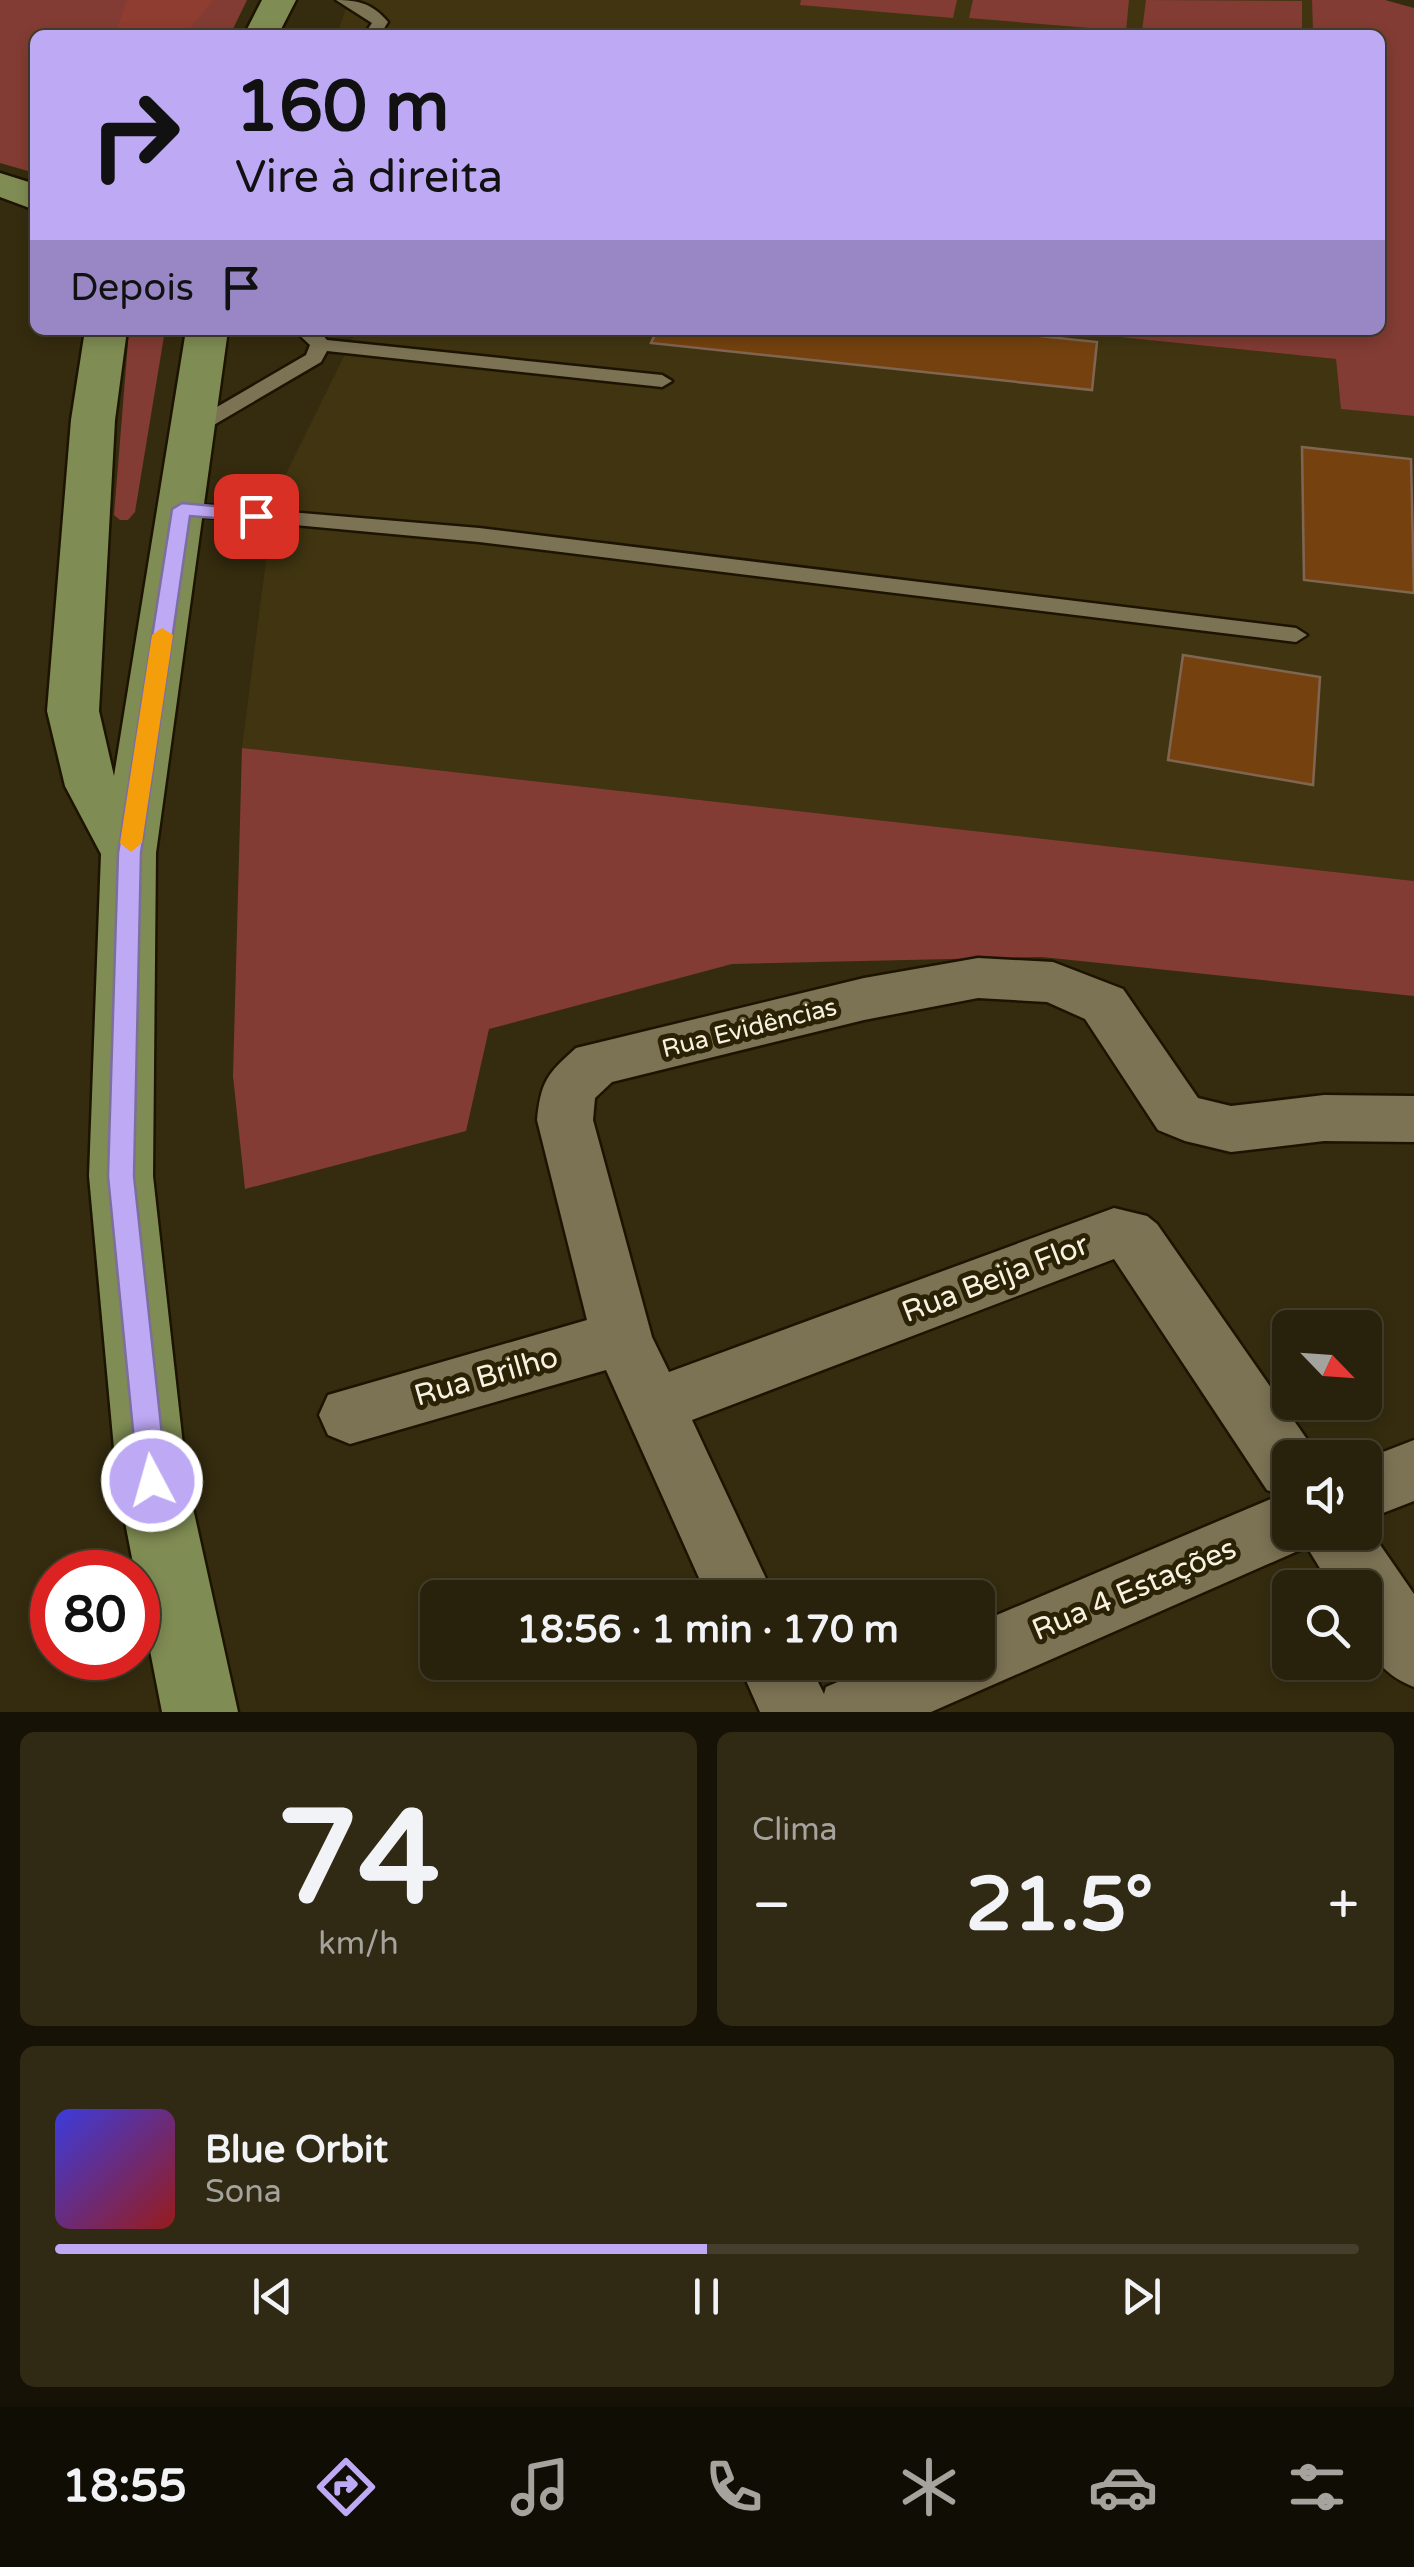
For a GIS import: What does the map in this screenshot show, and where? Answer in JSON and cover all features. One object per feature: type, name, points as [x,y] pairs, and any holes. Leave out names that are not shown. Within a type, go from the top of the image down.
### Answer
[{"type":"highway","points":[[264,30],[279,0]]},
{"type":"highway","points":[[0,184],[30,196]]},
{"type":"highway","points":[[105,335],[93,420],[74,711],[80,759],[92,796],[130,853]]},
{"type":"highway","points":[[200,1712],[152,1481],[121,1176],[130,853],[207,335]]},
{"type":"street","name":"Rua Evidências","points":[[734,1580],[622,1338],[564,1120],[568,1088],[595,1064],[864,999],[978,978],[1053,982],[1104,1004],[1178,1114],[1204,1125],[1232,1129],[1324,1118],[1414,1119]]},
{"type":"street","name":"Rua Beija Flor","points":[[652,1407],[1114,1233],[1126,1234],[1136,1242],[1272,1442]]},
{"type":"street","name":"Rua Brilho","points":[[350,1415],[622,1338]]},
{"type":"street","points":[[1382,1483],[1414,1470]]},
{"type":"street","name":"Rua 4 Estações","points":[[995,1650],[1272,1530]]},
{"type":"street","points":[[1345,1550],[1414,1653]]},
{"type":"street","points":[[781,1680],[796,1712]]},
{"type":"street","points":[[852,1712],[925,1680]]},
{"type":"lane","points":[[344,0],[376,16],[380,22],[375,30]]},
{"type":"lane","points":[[313,335],[320,346]]},
{"type":"lane","points":[[193,429],[298,370],[314,358],[320,346]]},
{"type":"lane","points":[[320,346],[662,381]]},
{"type":"lane","points":[[182,509],[480,535],[1296,635]]},
{"type":"shaded area","points":[[0,0],[247,0],[232,30],[30,30],[30,172],[0,163]]},
{"type":"shaded area","points":[[127,0],[213,0],[189,30],[117,30]]},
{"type":"shaded area","points":[[349,0],[1312,0],[1313,30],[339,30]]},
{"type":"shaded area","points":[[801,0],[957,0],[953,18],[800,5]]},
{"type":"shaded area","points":[[973,0],[1129,0],[1126,30],[969,18]]},
{"type":"shaded area","points":[[1146,0],[1302,1],[1302,30],[1142,30]]},
{"type":"shaded area","points":[[1312,0],[1385,0],[1414,8],[1414,416],[1341,409],[1336,359],[1099,335],[1385,335],[1385,30],[1313,30]]},
{"type":"shaded area","points":[[129,335],[164,335],[135,512],[128,520],[114,515]]},
{"type":"shaded area","points":[[355,335],[1099,335],[1336,359],[1341,408],[1414,416],[1414,881],[242,748],[274,498]]},
{"type":"shaded area","points":[[242,748],[1414,881],[1414,996],[1042,957],[732,964],[489,1029],[466,1131],[245,1189],[233,1076]]},
{"type":"building","points":[[655,335],[1030,335],[1097,342],[1092,390],[651,343]]},
{"type":"building","points":[[1302,447],[1411,459],[1414,593],[1304,580]]},
{"type":"building","points":[[1183,655],[1320,677],[1313,785],[1168,760]]},
{"type":"slow traffic","points":[[131,843],[162,635]]},
{"type":"route","points":[[152,1481],[121,1176],[130,853],[182,509],[256,516]]}]
